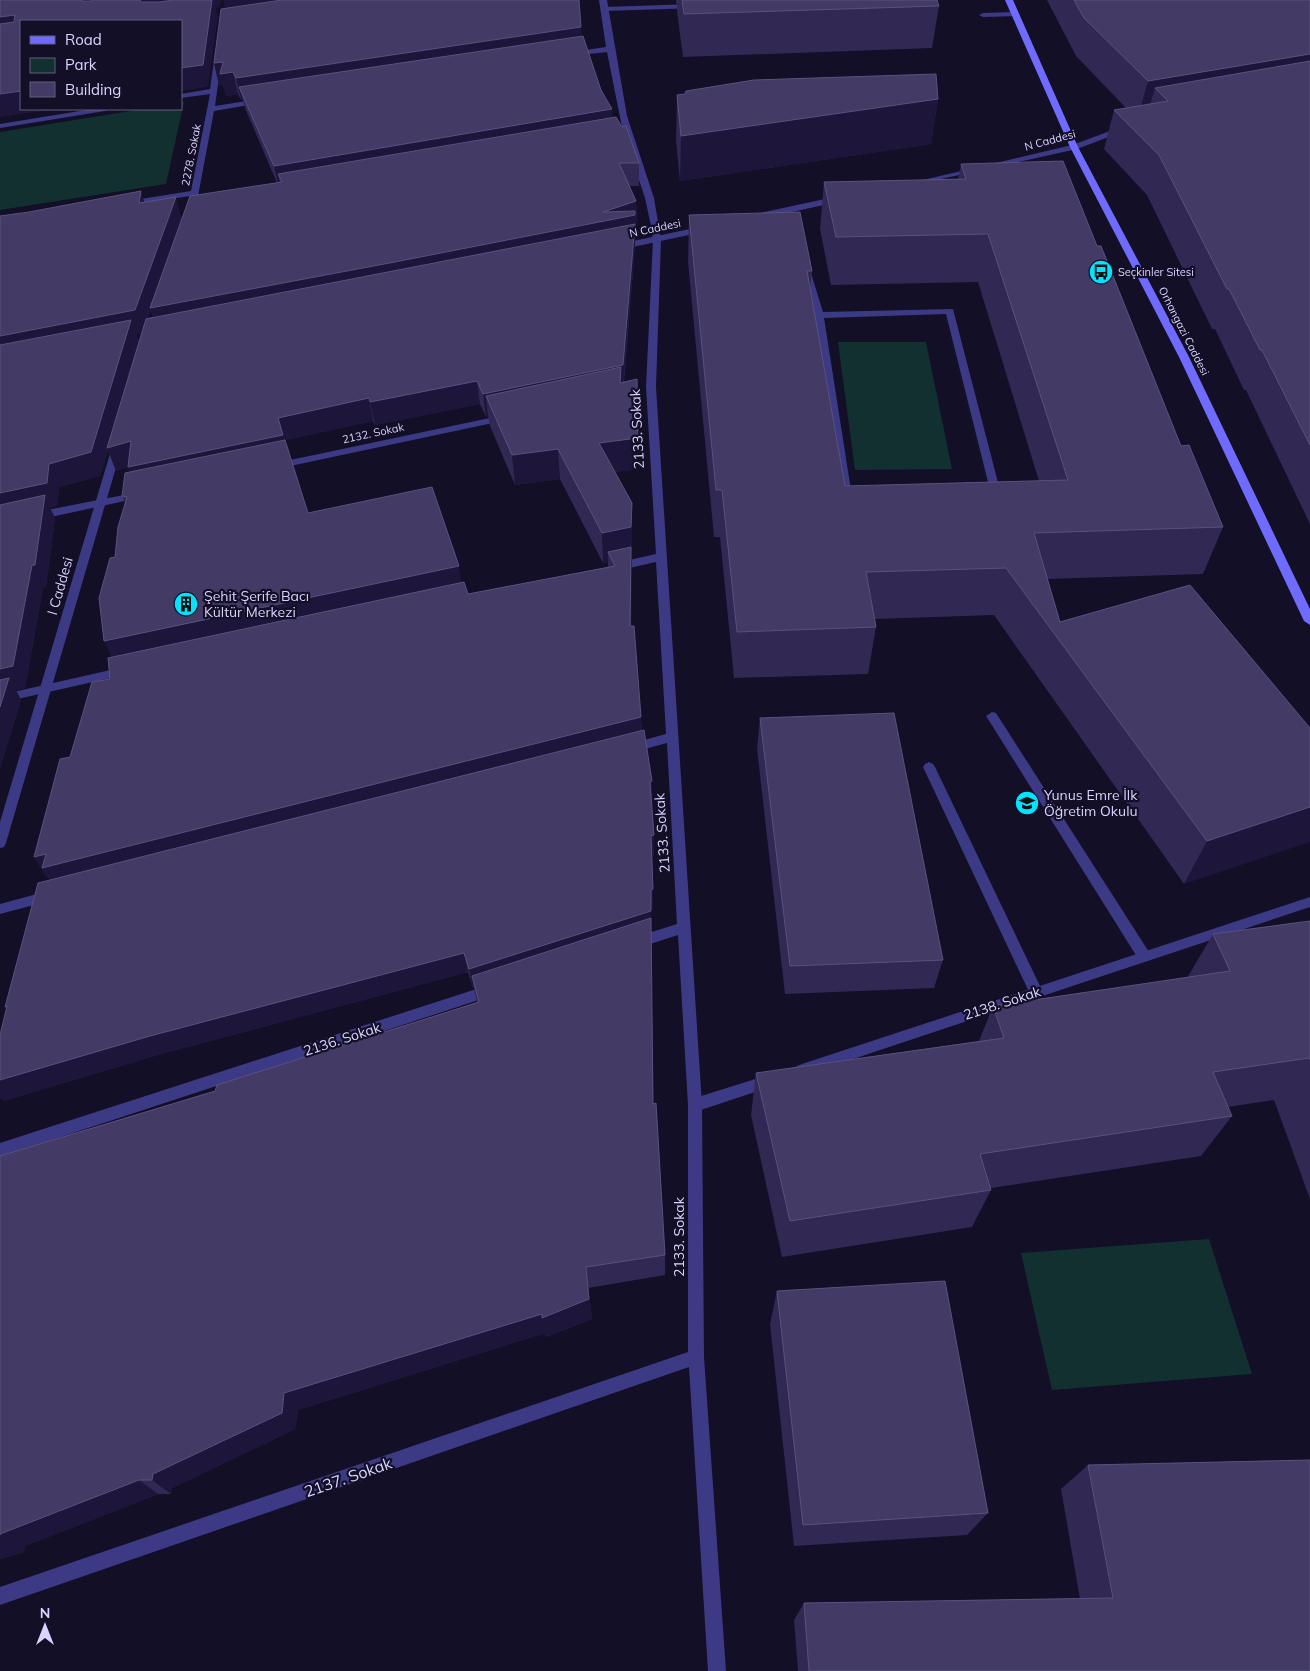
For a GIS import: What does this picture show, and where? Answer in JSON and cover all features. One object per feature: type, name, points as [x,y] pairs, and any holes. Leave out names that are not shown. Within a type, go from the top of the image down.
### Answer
[{"type":"main road","name":"Orhangazi Caddesi","points":[[1009,0],[1074,147],[1184,357],[1310,621]]},
{"type":"street","points":[[603,4],[702,6]]},
{"type":"street","name":"2133. Sokak","points":[[603,4],[609,49],[628,133],[656,217],[657,240],[646,388],[662,557],[695,1105],[696,1358],[716,1671]]},
{"type":"street","points":[[983,16],[1015,14]]},
{"type":"street","name":"2278. Sokak","points":[[190,216],[214,91],[219,45]]},
{"type":"street","points":[[560,56],[609,49]]},
{"type":"street","points":[[182,96],[214,91]]},
{"type":"street","points":[[211,108],[269,100]]},
{"type":"street","points":[[0,126],[99,110]]},
{"type":"street","name":"N Caddesi","points":[[900,186],[1074,147],[1136,124]]},
{"type":"street","points":[[618,134],[628,133]]},
{"type":"street","points":[[118,206],[195,193]]},
{"type":"street","points":[[750,219],[853,196]]},
{"type":"street","points":[[193,207],[202,206]]},
{"type":"street","points":[[788,210],[790,220]]},
{"type":"street","name":"N Caddesi","points":[[609,249],[713,227]]},
{"type":"street","points":[[802,258],[819,315],[849,512]]},
{"type":"street","points":[[819,315],[950,311],[1000,508],[990,508]]},
{"type":"street","name":"2132. Sokak","points":[[264,468],[516,416]]},
{"type":"street","name":"I Caddesi","points":[[0,843],[119,439]]},
{"type":"street","points":[[27,518],[148,493]]},
{"type":"street","points":[[603,570],[662,557]]},
{"type":"street","points":[[0,699],[134,669]]},
{"type":"street","points":[[992,716],[1144,956]]},
{"type":"street","points":[[615,752],[672,737]]},
{"type":"street","points":[[929,767],[1036,992]]},
{"type":"street","points":[[0,909],[58,894]]},
{"type":"street","name":"2138. Sokak","points":[[695,1105],[1310,902]]},
{"type":"street","points":[[618,949],[684,927]]},
{"type":"street","name":"2136. Sokak","points":[[0,1150],[504,986]]},
{"type":"street","name":"2137. Sokak","points":[[0,1596],[696,1358]]},
{"type":"green space","points":[[184,102],[166,184],[0,210],[0,132],[137,110],[182,110],[182,103]]},
{"type":"green space","points":[[838,342],[926,342],[952,469],[855,470]]},
{"type":"green space","points":[[1209,1239],[1252,1374],[1052,1390],[1021,1253]]},
{"type":"building","points":[[0,0],[140,0],[141,2],[160,2],[172,0],[212,0],[203,65],[182,68],[182,20],[20,20],[20,91],[0,94],[0,24],[14,22],[15,15],[0,17]]},
{"type":"building","points":[[282,0],[579,0],[581,27],[236,78],[233,72],[220,74],[223,62],[214,63],[221,9]]},
{"type":"building","points":[[682,0],[937,0],[939,6],[684,14]]},
{"type":"building","points":[[1074,0],[1310,0],[1310,54],[1148,81],[1084,18]]},
{"type":"building","points":[[583,36],[601,90],[612,109],[274,166],[239,87]]},
{"type":"building","points":[[1310,61],[1310,445],[1262,350],[1260,350],[1229,289],[1227,289],[1159,155],[1114,110],[1168,101],[1155,88]]},
{"type":"building","points":[[936,74],[938,99],[681,136],[677,95],[685,94],[686,91],[754,80]]},
{"type":"building","points":[[616,117],[622,127],[626,126],[639,163],[619,163],[636,201],[603,212],[635,211],[635,215],[150,308],[190,196],[282,182],[278,174]]},
{"type":"building","points":[[1063,161],[1097,246],[1101,246],[1181,446],[1189,445],[1223,527],[1034,533],[1060,622],[1190,585],[1310,728],[1310,807],[1207,841],[1006,568],[866,572],[876,627],[737,632],[722,490],[716,490],[689,215],[800,212],[812,271],[807,271],[845,486],[1068,480],[988,234],[836,237],[824,182],[966,179],[961,164]]},
{"type":"building","points":[[141,191],[139,203],[176,197],[135,310],[0,336],[0,216]]},
{"type":"building","points":[[635,224],[623,365],[483,394],[477,381],[370,402],[369,398],[278,418],[283,435],[128,467],[131,441],[107,448],[146,319]]},
{"type":"building","points":[[131,320],[91,452],[49,464],[47,483],[0,493],[0,345]]},
{"type":"building","points":[[621,367],[620,383],[637,379],[638,438],[599,443],[632,503],[631,527],[602,533],[558,449],[512,455],[486,396]]},
{"type":"building","points":[[285,440],[308,513],[432,487],[459,566],[104,641],[99,598],[110,558],[115,557],[118,527],[127,497],[122,496],[125,473]]},
{"type":"building","points":[[45,495],[35,565],[32,565],[13,666],[0,669],[0,505]]},
{"type":"building","points":[[631,547],[630,626],[634,626],[641,717],[42,868],[46,854],[34,857],[60,759],[70,757],[92,682],[110,679],[108,658],[464,582],[468,594],[615,566],[608,552]]},
{"type":"building","points":[[9,678],[0,707],[0,680]]},
{"type":"building","points":[[894,713],[943,960],[790,966],[760,718]]},
{"type":"building","points":[[644,730],[652,781],[650,782],[654,835],[651,836],[653,889],[651,890],[651,911],[469,969],[464,953],[150,1036],[0,1080],[0,1035],[7,1006],[5,1007],[38,883]]},
{"type":"building","points":[[651,918],[653,1104],[656,1103],[665,1255],[586,1267],[589,1299],[542,1318],[542,1314],[284,1393],[282,1413],[153,1474],[152,1480],[139,1480],[0,1534],[0,1156],[215,1091],[217,1085],[479,1002],[472,976]]},
{"type":"building","points":[[1310,921],[1310,1060],[1309,1058],[1213,1072],[1232,1116],[980,1154],[991,1190],[790,1221],[756,1073],[1004,1038],[993,1006],[1230,971],[1213,934]]},
{"type":"building","points":[[945,1281],[988,1513],[803,1525],[777,1291]]},
{"type":"building","points":[[1310,1460],[1310,1671],[809,1671],[804,1603],[1113,1598],[1088,1465]]},
{"type":"place","name":"Seçkinler Sitesi","points":[[1101,272]]},
{"type":"place","name":"Şehit Şerife Bacı Kültür Merkezi","points":[[186,604]]},
{"type":"place","name":"Yunus Emre İlk Öğretim Okulu","points":[[1027,803]]}]
